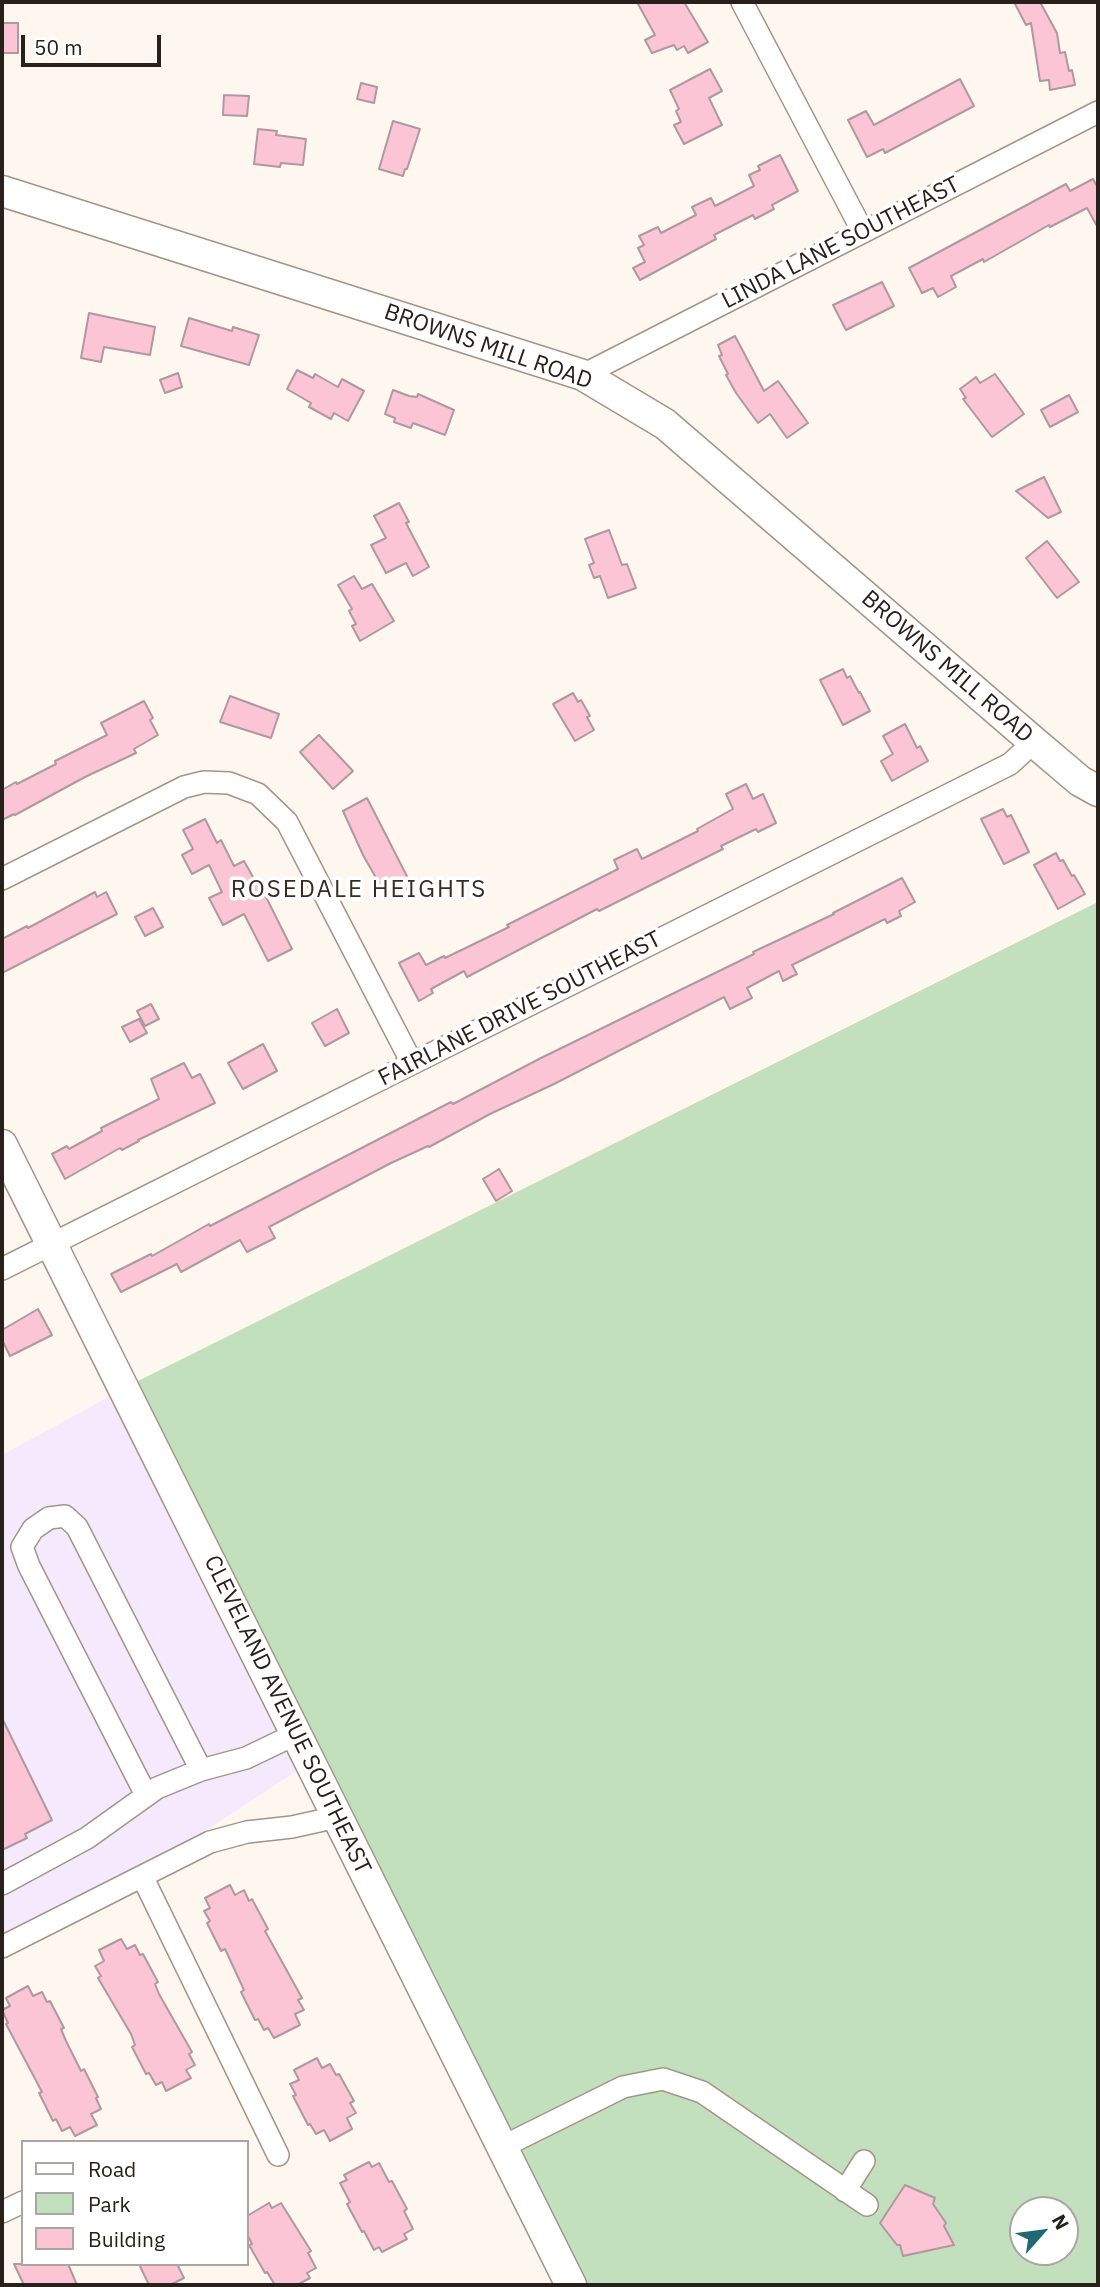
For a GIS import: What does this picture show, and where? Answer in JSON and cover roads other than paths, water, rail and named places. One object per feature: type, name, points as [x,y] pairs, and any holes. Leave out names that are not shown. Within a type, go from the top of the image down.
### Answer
[{"type":"main road","name":"BROWNS MILL ROAD","points":[[2,191],[583,375],[665,424],[1080,781],[1098,791]]},
{"type":"main road","name":"CLEVELAND AVENUE SOUTHEAST","points":[[2,1145],[571,2285]]},
{"type":"street","points":[[742,2],[863,232]]},
{"type":"street","name":"LINDA LANE SOUTHEAST","points":[[583,375],[1098,112]]},
{"type":"street","name":"FAIRLANE DRIVE SOUTHEAST","points":[[2,1269],[1010,764],[1034,742]]},
{"type":"street","points":[[2,879],[184,788],[204,782],[229,783],[258,794],[287,822],[412,1063]]},
{"type":"street","points":[[146,1795],[29,1566],[22,1547],[33,1529],[49,1518],[65,1517],[77,1527],[201,1770]]},
{"type":"street","points":[[2,1884],[87,1838],[157,1788],[201,1770],[246,1758],[296,1734]]},
{"type":"street","points":[[2,1947],[210,1842],[247,1832],[337,1817]]},
{"type":"street","points":[[142,1878],[278,2155]]},
{"type":"street","points":[[502,2147],[623,2087],[663,2079],[702,2092],[867,2205]]},
{"type":"street","points":[[845,2191],[864,2161]]},
{"type":"street","points":[[2,2212],[21,2203]]},
{"type":"district","name":"ROSEDALE HEIGHTS","points":[[359,890]]}]
